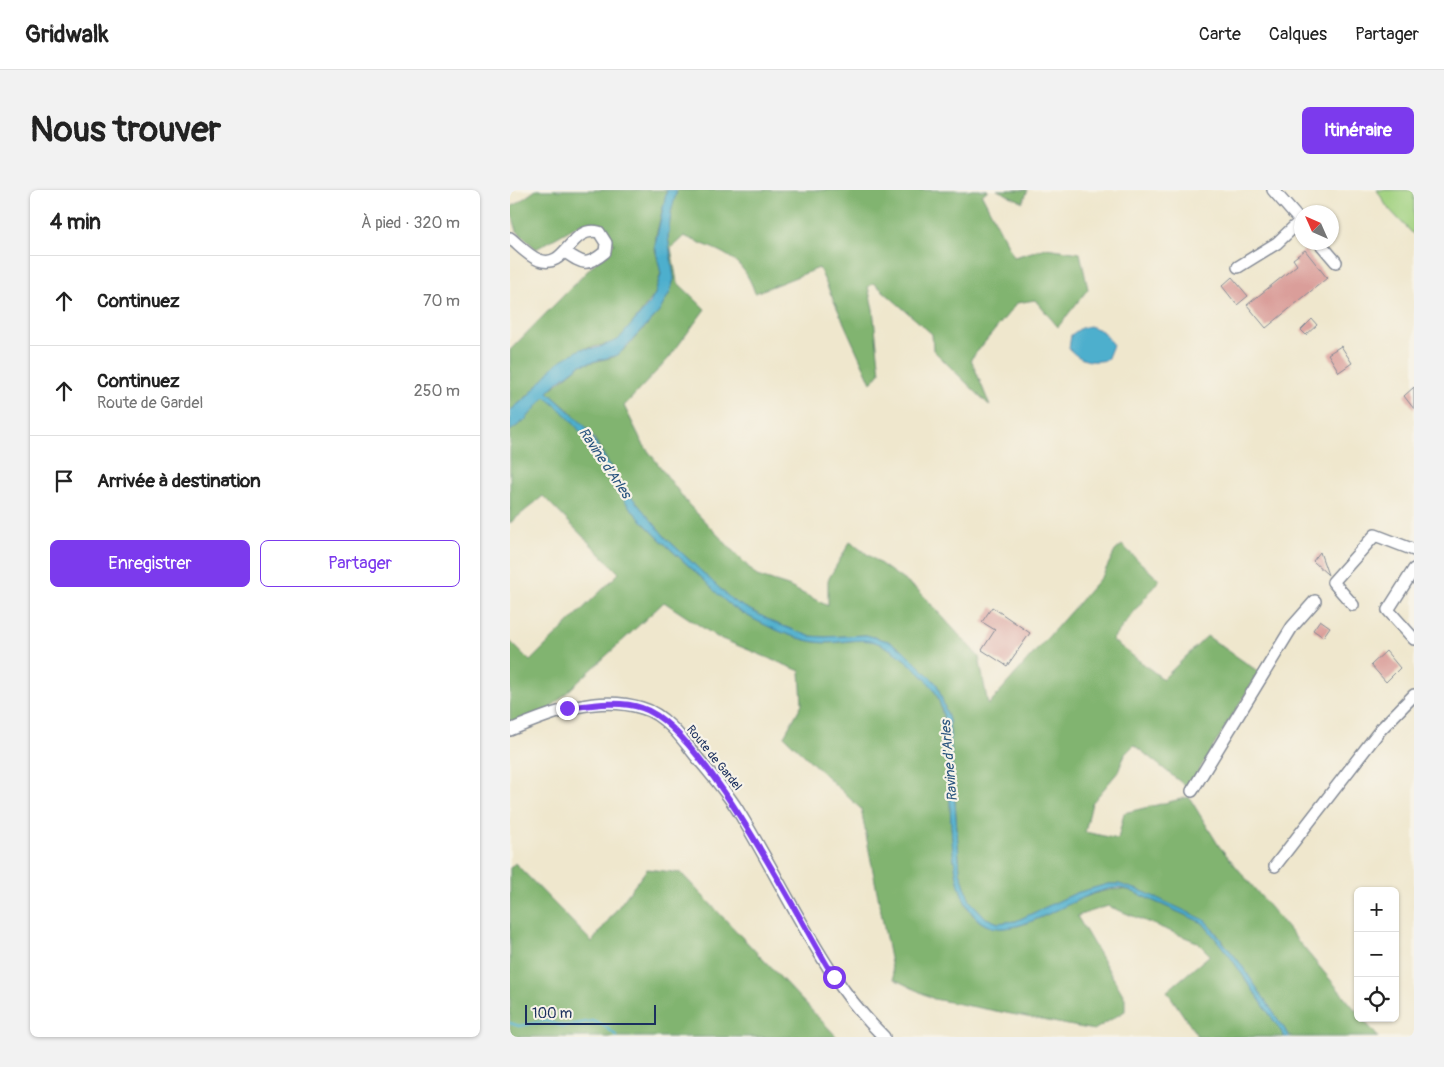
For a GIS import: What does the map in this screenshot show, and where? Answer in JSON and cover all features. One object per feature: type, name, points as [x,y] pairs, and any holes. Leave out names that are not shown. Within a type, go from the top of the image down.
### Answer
[{"type":"street","points":[[1273,190],[1294,214]]},
{"type":"street","points":[[1238,267],[1277,243],[1294,228]]},
{"type":"street","points":[[510,238],[540,260],[558,258],[565,252]]},
{"type":"street","points":[[1326,250],[1336,262]]},
{"type":"street","points":[[1353,605],[1333,582],[1375,535],[1414,550]]},
{"type":"street","points":[[1414,569],[1388,610],[1414,639]]},
{"type":"street","points":[[1192,792],[1292,627],[1315,601]]},
{"type":"street","points":[[1275,866],[1381,729],[1414,694]]},
{"type":"street","name":"Route de Gardel","points":[[510,730],[567,708],[593,704],[622,704],[643,708],[660,718],[679,734],[736,808],[834,977],[862,1014],[884,1037]]},
{"type":"green space","points":[[536,190],[667,190],[656,236],[655,249],[661,272],[655,294],[621,338],[615,343],[581,349],[510,411],[510,350],[614,244],[603,229],[582,223],[536,249],[517,231],[510,208]]},
{"type":"green space","points":[[677,190],[988,190],[982,195],[1014,257],[1046,248],[1080,253],[1088,289],[1058,327],[1035,300],[1017,303],[971,359],[990,406],[933,350],[932,334],[874,283],[868,287],[873,309],[880,373],[871,383],[819,268],[755,293],[750,280],[736,262],[718,251],[684,236],[671,248],[677,282],[705,309],[669,358],[624,406],[643,444],[688,504],[757,576],[788,586],[828,606],[828,580],[850,542],[919,591],[979,657],[988,705],[1103,575],[1115,551],[1122,545],[1159,580],[1112,640],[1163,679],[1207,636],[1259,672],[1188,788],[1134,745],[1125,754],[1118,772],[1092,803],[1085,832],[1118,839],[1124,813],[1189,797],[1219,846],[1354,1008],[1354,1022],[1365,1022],[1378,1037],[1290,1037],[1240,963],[1210,925],[1144,892],[1119,884],[1108,884],[1076,893],[1016,921],[998,923],[986,918],[970,901],[960,872],[949,720],[937,684],[903,650],[888,641],[866,635],[809,636],[775,623],[733,601],[666,538],[620,483],[594,438],[572,413],[548,392],[580,365],[614,357],[626,348],[659,312],[670,292],[674,279],[668,237],[671,212]]},
{"type":"green space","points":[[997,190],[1028,190],[1023,202]]},
{"type":"green space","points":[[1377,190],[1414,190],[1414,235],[1387,207]]},
{"type":"green space","points":[[545,396],[577,425],[595,451],[614,486],[633,511],[731,606],[764,624],[805,640],[821,643],[866,640],[874,642],[904,659],[929,683],[934,690],[942,713],[947,744],[953,853],[959,885],[969,910],[986,925],[1002,928],[1019,926],[1092,894],[1111,890],[1129,890],[1203,923],[1231,958],[1285,1037],[1198,1037],[1167,991],[1210,955],[1197,942],[1108,906],[1077,916],[1125,998],[1125,1011],[1094,1030],[934,999],[894,979],[861,809],[784,736],[802,704],[800,671],[717,637],[664,602],[548,710],[510,723],[510,641],[530,661],[619,573],[543,496],[510,523],[510,431],[525,420]]},
{"type":"green space","points":[[515,863],[592,942],[647,869],[681,873],[837,1037],[510,1037],[510,868]]},
{"type":"water","name":"Ravine d'Arles","points":[[667,190],[677,190],[671,212],[668,237],[674,279],[670,292],[659,312],[618,355],[580,365],[548,392],[585,426],[620,483],[666,538],[733,601],[775,623],[809,636],[866,635],[888,641],[903,650],[937,684],[949,720],[960,872],[970,901],[986,918],[998,923],[1016,921],[1076,893],[1108,884],[1119,884],[1144,892],[1205,920],[1240,963],[1290,1037],[1285,1037],[1231,958],[1203,923],[1129,890],[1117,888],[1100,891],[1049,914],[1015,926],[999,928],[986,925],[969,909],[959,883],[953,852],[947,745],[943,714],[934,690],[929,683],[905,660],[878,643],[863,640],[823,643],[806,640],[754,620],[731,606],[655,535],[633,511],[614,486],[585,438],[568,418],[545,397],[525,420],[510,431],[510,411],[528,396],[557,363],[581,349],[597,348],[618,340],[650,303],[661,274],[655,245]]},
{"type":"water","points":[[1090,326],[1102,331],[1113,345],[1107,360],[1086,360],[1069,349],[1071,335],[1081,328]]},
{"type":"building","points":[[1305,250],[1327,278],[1266,328],[1247,305],[1297,265],[1293,259]]},
{"type":"building","points":[[1232,277],[1248,296],[1237,305],[1222,286]]},
{"type":"building","points":[[1312,319],[1317,325],[1306,335],[1301,330]]},
{"type":"building","points":[[1341,346],[1352,363],[1339,372],[1328,354]]},
{"type":"building","points":[[1414,387],[1414,409],[1404,396]]},
{"type":"building","points":[[1320,552],[1328,575],[1313,561]]},
{"type":"building","points":[[992,607],[1030,633],[1007,666],[982,650],[995,630],[982,622]]},
{"type":"building","points":[[1320,620],[1330,627],[1323,637],[1313,630]]},
{"type":"building","points":[[1386,651],[1400,668],[1386,682],[1371,665]]},
{"type":"waterway","points":[[510,1023],[519,1026],[546,1021],[563,1026],[593,1021],[603,1025],[617,1036]]},
{"type":"route","points":[[567,708],[593,704],[622,704],[643,708],[660,718],[679,734],[736,808],[834,977]]}]
